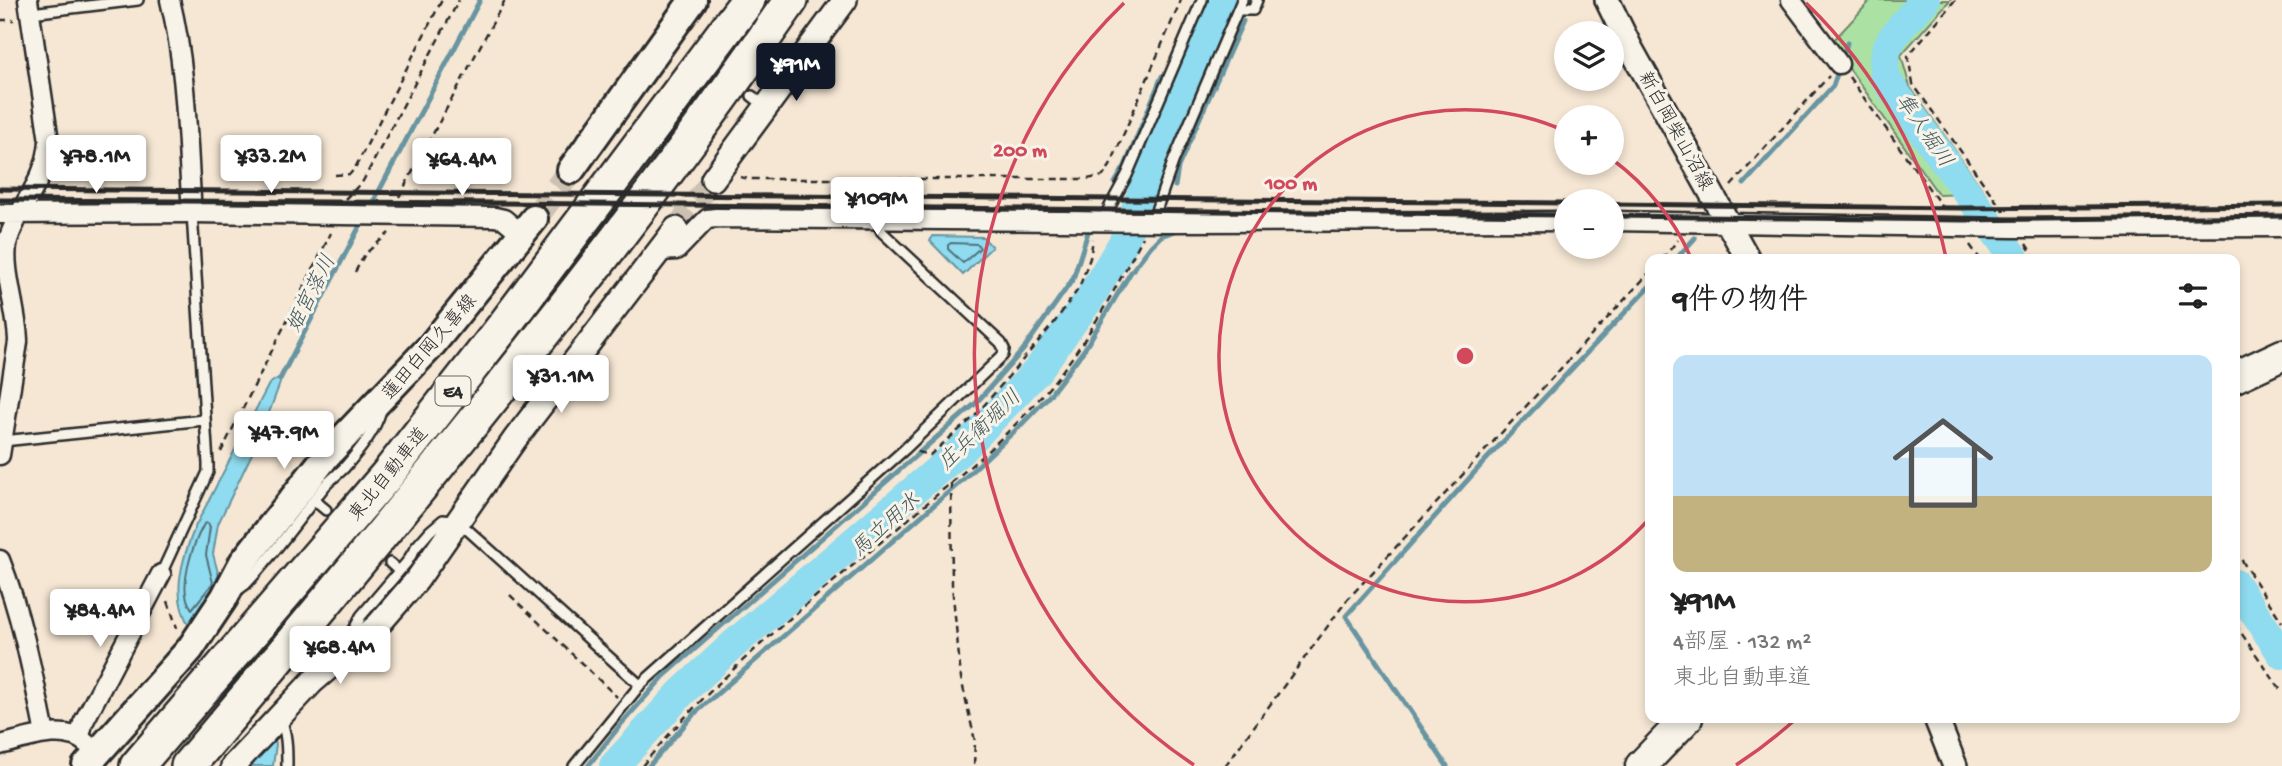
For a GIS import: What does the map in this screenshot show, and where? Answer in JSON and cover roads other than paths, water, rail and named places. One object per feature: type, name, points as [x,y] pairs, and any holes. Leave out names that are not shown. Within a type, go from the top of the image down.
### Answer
[{"type":"highway","name":"東北自動車道","points":[[137,766],[387,475],[503,327],[748,0]]},
{"type":"highway","name":"東北自動車道","points":[[188,766],[461,439],[603,257],[791,0]]},
{"type":"main road","points":[[571,170],[673,36],[693,0]]},
{"type":"main road","name":"蓮田白岡久喜線","points":[[88,753],[190,649],[224,598],[243,562],[298,491],[327,455],[430,347],[528,227]]},
{"type":"main road","points":[[2240,375],[2282,355]]},
{"type":"main road","points":[[1641,766],[1682,723]]},
{"type":"street","points":[[170,0],[178,36],[184,91],[192,213]]},
{"type":"street","points":[[720,171],[759,101],[845,0]]},
{"type":"street","name":"新白岡柴山沼線","points":[[1607,0],[1630,47],[1745,254]]},
{"type":"street","points":[[1791,0],[1839,64]]},
{"type":"street","points":[[1,448],[18,329],[6,258],[7,248],[19,215],[40,180],[48,156],[49,141],[29,7]]},
{"type":"street","points":[[0,214],[192,213],[495,217],[528,227]]},
{"type":"street","points":[[661,251],[677,250],[707,219],[716,218],[1147,222],[1554,221]]},
{"type":"street","points":[[1624,221],[1962,227],[2282,228]]},
{"type":"street","points":[[233,766],[279,715],[378,625],[417,580],[515,439],[676,229]]},
{"type":"street","points":[[0,560],[23,628],[45,734]]},
{"type":"street","points":[[88,753],[83,723],[161,574]]},
{"type":"street","points":[[1938,723],[1955,766]]},
{"type":"street","points":[[0,745],[45,734],[88,753]]},
{"type":"lane","points":[[29,7],[138,0]]},
{"type":"lane","points":[[1106,221],[1202,0]]},
{"type":"lane","points":[[1147,222],[1242,0]]},
{"type":"lane","points":[[1238,10],[1252,10],[1257,0]]},
{"type":"lane","points":[[161,574],[208,472],[192,213]]},
{"type":"lane","points":[[574,766],[640,685],[905,449],[1003,355],[1004,349],[1000,343],[882,232],[875,218]]},
{"type":"lane","points":[[224,598],[246,584],[261,568],[328,481],[343,470],[377,425],[383,398]]},
{"type":"lane","points":[[1,448],[14,441],[204,421]]},
{"type":"lane","points":[[314,500],[326,510]]},
{"type":"lane","points":[[342,655],[361,616],[416,547],[438,523],[447,519],[459,522],[640,685]]},
{"type":"lane","points":[[390,563],[399,571]]},
{"type":"lane","points":[[279,715],[285,727],[287,766]]},
{"type":"water","points":[[933,236],[983,237],[992,247],[963,275],[930,241]]},
{"type":"water","points":[[283,375],[260,437],[218,524],[213,554],[221,584],[190,627],[184,615],[179,590],[182,565],[190,539],[269,384]]},
{"type":"water","points":[[274,738],[276,744],[273,766],[248,766]]},
{"type":"waterway","name":"姫宮落川","points":[[368,212],[480,0]]},
{"type":"waterway","name":"庄兵衛堀川","points":[[614,766],[682,692],[734,644],[967,445],[1037,371],[1088,301],[1123,243],[1180,94],[1220,0]]},
{"type":"waterway","name":"隼人堀川","points":[[1925,0],[1900,27],[1888,47],[1884,57],[1887,81],[2011,254]]},
{"type":"waterway","name":"馬立用水","points":[[1175,186],[1178,167],[1243,21]]},
{"type":"waterway","points":[[1842,59],[1847,43]]},
{"type":"waterway","points":[[1744,184],[1833,86],[1839,68]]},
{"type":"waterway","points":[[1115,183],[1125,166],[1162,76]]},
{"type":"waterway","name":"姫宮落川","points":[[280,379],[363,220]]},
{"type":"waterway","points":[[588,766],[664,676],[976,403],[1023,350],[1073,279],[1089,229]]},
{"type":"waterway","name":"馬立用水","points":[[649,766],[694,714],[958,484],[1019,427],[1049,396],[1084,350],[1131,272],[1151,246],[1161,236],[1178,230]]},
{"type":"waterway","points":[[1681,254],[1695,238]]},
{"type":"waterway","points":[[1447,766],[1346,616],[1482,464],[1645,291]]},
{"type":"waterway","name":"隼人堀川","points":[[2240,591],[2282,654]]},
{"type":"tunnel","points":[[534,219],[571,170]]},
{"type":"tunnel","points":[[676,229],[713,179]]},
{"type":"railway","points":[[0,189],[1554,203]]},
{"type":"railway","points":[[0,200],[1554,215]]},
{"type":"railway","points":[[1624,204],[1958,208],[2282,205]]},
{"type":"railway","points":[[1624,216],[1964,220],[2282,216]]}]
